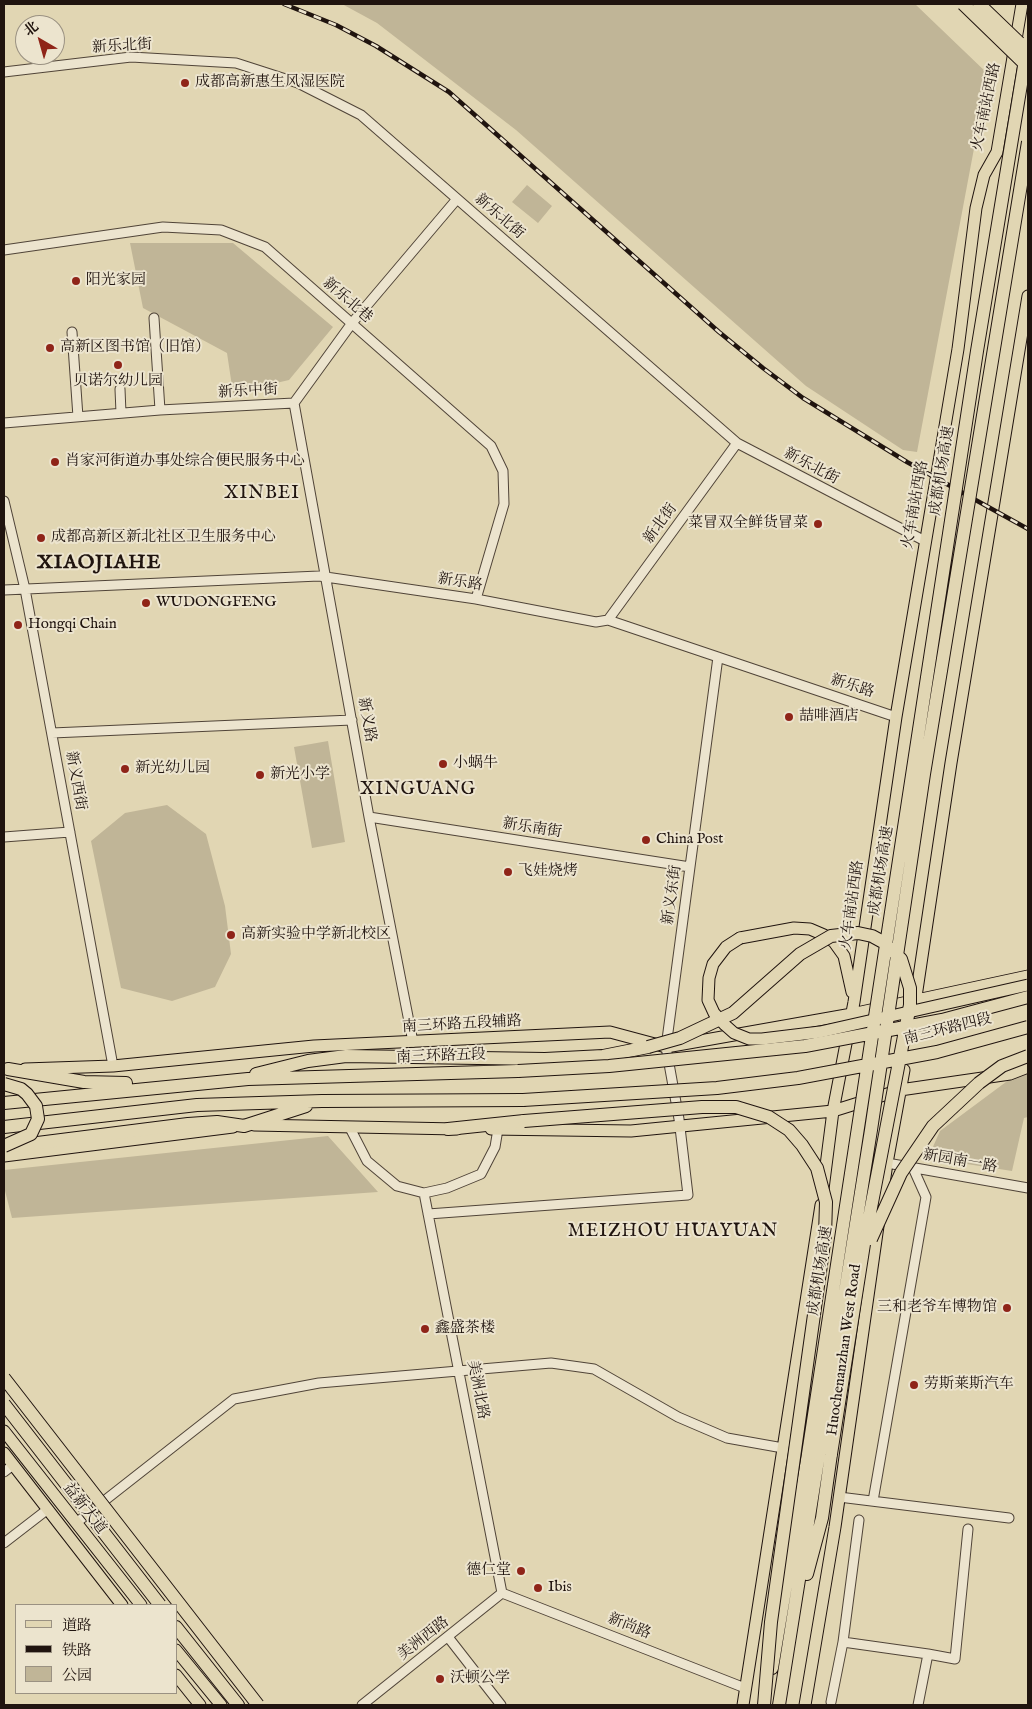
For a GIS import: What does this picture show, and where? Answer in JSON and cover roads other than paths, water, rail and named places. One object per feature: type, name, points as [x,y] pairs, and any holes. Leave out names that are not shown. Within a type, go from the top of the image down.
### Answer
[{"type":"highway","points":[[963,4],[1028,67]]},
{"type":"highway","points":[[979,4],[1028,51]]},
{"type":"highway","name":"成都机场高速","points":[[765,1705],[843,1234],[978,351],[1028,42]]},
{"type":"highway","name":"成都机场高速","points":[[778,1705],[869,1140],[924,774],[1028,142]]},
{"type":"highway","points":[[236,1080],[308,1061],[346,1056],[545,1059],[624,1053],[680,1038],[733,1013],[800,954],[823,940],[846,933],[872,936],[883,942],[901,959],[910,988],[910,1005],[860,1270],[822,1518],[788,1641]]},
{"type":"highway","name":"南三环路四段","points":[[879,1033],[942,1020],[1028,997]]},
{"type":"highway","name":"南三环路四段","points":[[322,1101],[523,1100],[717,1088],[798,1078],[875,1064],[936,1052],[1028,1027]]},
{"type":"highway","name":"南三环路五段","points":[[4,1103],[236,1080],[609,1066],[805,1046],[879,1033]]},
{"type":"highway","points":[[860,1270],[876,1223],[889,1195],[901,1173],[933,1126],[979,1082],[1002,1066],[1028,1056]]},
{"type":"highway","points":[[6,1069],[84,1082],[188,1084]]},
{"type":"highway","points":[[4,1084],[21,1089],[27,1094],[36,1106],[38,1119],[31,1134],[4,1147]]},
{"type":"highway","points":[[4,1147],[188,1124],[216,1122],[244,1126],[322,1101]]},
{"type":"highway","points":[[4,1127],[196,1105],[322,1101]]},
{"type":"highway","points":[[448,1129],[716,1106],[744,1109],[769,1117],[789,1130],[810,1156],[822,1181],[826,1202],[826,1236],[771,1622],[765,1705]]},
{"type":"highway","points":[[4,1378],[258,1705]]},
{"type":"highway","points":[[4,1404],[159,1604]]},
{"type":"highway","points":[[178,1630],[238,1705]]},
{"type":"main road","points":[[1023,4],[1028,9]]},
{"type":"main road","name":"火车南站西路","points":[[743,1705],[818,1226],[833,1111],[854,1002],[896,716],[958,349],[976,208],[984,175],[997,152],[1023,4]]},
{"type":"main road","points":[[997,152],[1021,148],[1028,153]]},
{"type":"main road","points":[[916,1000],[951,763],[1028,296]]},
{"type":"main road","points":[[854,1002],[846,962],[839,948],[830,938],[803,928],[740,938],[726,947],[713,964],[709,978],[708,1000],[714,1013],[734,1032],[749,1038],[762,1039],[820,1032],[1028,985]]},
{"type":"main road","name":"南三环路五段辅路","points":[[6,1069],[113,1066],[314,1046],[610,1032],[666,1047],[852,1014],[1028,976]]},
{"type":"main road","name":"Huochenanzhan West Road","points":[[805,1705],[839,1497],[887,1163],[916,1000]]},
{"type":"main road","points":[[4,1156],[244,1126],[284,1124],[350,1128],[631,1131],[833,1111],[900,1090],[1010,1074],[1028,1067]]},
{"type":"main road","name":"益新大道","points":[[4,1431],[140,1604]]},
{"type":"main road","name":"益新大道","points":[[4,1453],[8,1469],[48,1509],[121,1604]]},
{"type":"main road","points":[[178,1652],[221,1705]]},
{"type":"main road","points":[[178,1677],[200,1705]]},
{"type":"street","name":"新乐北街","points":[[4,72],[131,57],[236,63],[298,83],[361,116],[737,443],[925,541]]},
{"type":"street","name":"新乐中街","points":[[4,423],[160,410],[294,403],[352,323],[457,199]]},
{"type":"street","name":"新乐北巷","points":[[4,250],[164,227],[221,230],[265,247],[491,446],[503,471],[504,504],[476,599]]},
{"type":"street","points":[[154,318],[160,410]]},
{"type":"street","points":[[72,332],[78,417]]},
{"type":"street","points":[[120,389],[121,413]]},
{"type":"street","name":"新义路","points":[[294,403],[369,817],[413,1042]]},
{"type":"street","name":"新北街","points":[[608,620],[737,443]]},
{"type":"street","name":"新义西街","points":[[4,502],[25,589],[113,1066]]},
{"type":"street","name":"新乐路","points":[[4,590],[327,577],[476,599],[596,622],[608,620],[896,716]]},
{"type":"street","name":"新义东街","points":[[428,1214],[688,1195],[680,1125],[666,1047],[718,657]]},
{"type":"street","points":[[52,733],[352,720]]},
{"type":"street","name":"新乐南街","points":[[369,817],[690,867]]},
{"type":"street","points":[[4,837],[70,832]]},
{"type":"street","points":[[350,1128],[367,1161],[397,1186],[424,1193],[447,1188],[481,1174],[496,1147],[498,1129]]},
{"type":"street","name":"新园南一路","points":[[887,1163],[1028,1188]]},
{"type":"street","points":[[873,1501],[926,1197],[913,1168]]},
{"type":"street","name":"美洲北路","points":[[424,1193],[502,1593]]},
{"type":"street","points":[[76,1523],[234,1398],[319,1383],[550,1363],[594,1369],[678,1418],[727,1438],[783,1448]]},
{"type":"street","points":[[839,1497],[1010,1518]]},
{"type":"street","points":[[4,1543],[48,1509]]},
{"type":"street","points":[[831,1702],[843,1642],[858,1520]]},
{"type":"street","points":[[843,1642],[955,1659],[968,1529]]},
{"type":"street","name":"美洲西路","points":[[362,1705],[502,1593]]},
{"type":"street","name":"新尚路","points":[[502,1593],[746,1688]]},
{"type":"street","points":[[448,1637],[500,1705]]},
{"type":"street","points":[[918,1705],[928,1654]]},
{"type":"railway","points":[[284,4],[336,25],[376,46],[449,92],[719,332],[763,368],[803,398],[907,462],[1028,529]]},
{"type":"place","name":"成都高新惠生风湿医院","points":[[185,83]]},
{"type":"place","name":"阳光家园","points":[[76,281]]},
{"type":"place","name":"高新区图书馆（旧馆）","points":[[50,348]]},
{"type":"place","name":"贝诺尔幼儿园","points":[[118,365]]},
{"type":"place","name":"肖家河街道办事处综合便民服务中心","points":[[55,462]]},
{"type":"place","name":"菜冒双全鲜货冒菜","points":[[818,524]]},
{"type":"place","name":"成都高新区新北社区卫生服务中心","points":[[41,538]]},
{"type":"place","name":"WUDONGFENG","points":[[146,603]]},
{"type":"place","name":"Hongqi Chain","points":[[18,625]]},
{"type":"place","name":"喆啡酒店","points":[[789,717]]},
{"type":"place","name":"小蜗牛","points":[[443,764]]},
{"type":"place","name":"新光幼儿园","points":[[125,769]]},
{"type":"place","name":"新光小学","points":[[260,775]]},
{"type":"place","name":"China Post","points":[[646,840]]},
{"type":"place","name":"飞娃烧烤","points":[[508,872]]},
{"type":"place","name":"高新实验中学新北校区","points":[[231,935]]},
{"type":"place","name":"三和老爷车博物馆","points":[[1007,1308]]},
{"type":"place","name":"鑫盛茶楼","points":[[425,1329]]},
{"type":"place","name":"劳斯莱斯汽车","points":[[914,1385]]},
{"type":"place","name":"德仁堂","points":[[521,1571]]},
{"type":"place","name":"Ibis","points":[[538,1588]]},
{"type":"place","name":"沃顿公学","points":[[440,1679]]},
{"type":"district","name":"XINBEI","points":[[262,494]]},
{"type":"district","name":"XIAOJIAHE","points":[[99,564]]},
{"type":"district","name":"XINGUANG","points":[[418,790]]},
{"type":"district","name":"MEIZHOU HUAYUAN","points":[[673,1232]]}]
